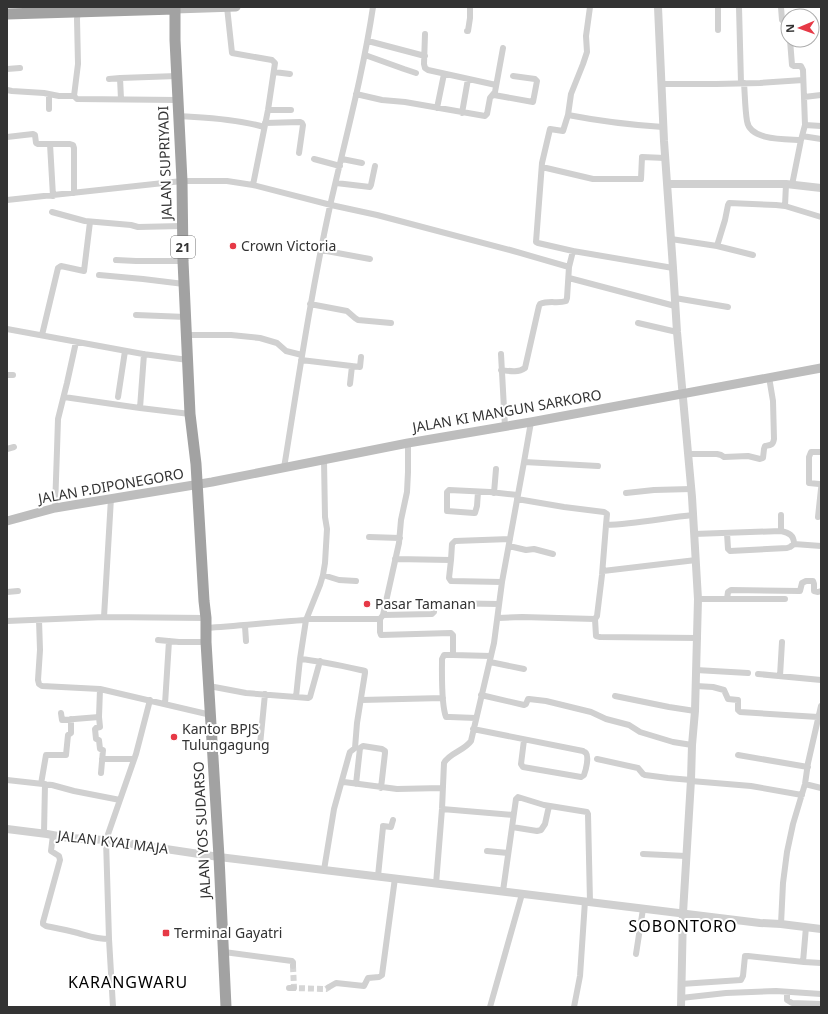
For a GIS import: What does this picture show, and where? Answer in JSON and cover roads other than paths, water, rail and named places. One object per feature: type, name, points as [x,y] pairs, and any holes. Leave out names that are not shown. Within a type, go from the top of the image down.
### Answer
[{"type":"highway","points":[[7,14],[78,9],[175,8]]},
{"type":"highway","name":"JALAN SUPRIYADI","points":[[175,8],[186,335],[190,414],[198,484]]},
{"type":"highway","name":"JALAN YOS SUDARSO","points":[[198,484],[226,1007]]},
{"type":"main road","points":[[175,8],[236,7]]},
{"type":"main road","name":"JALAN KI MANGUN SARKORO","points":[[198,484],[821,368]]},
{"type":"main road","name":"JALAN P.DIPONEGORO","points":[[7,521],[55,508],[198,484]]},
{"type":"street","points":[[227,7],[232,54],[272,60],[275,63],[268,110],[253,186]]},
{"type":"street","points":[[284,468],[310,304],[368,41],[373,7]]},
{"type":"street","points":[[467,31],[470,18],[470,7]]},
{"type":"street","points":[[590,7],[584,64],[572,94],[568,115],[563,130],[550,130],[542,167],[536,242],[573,251],[673,268]]},
{"type":"street","points":[[658,7],[665,158],[677,332],[693,515],[698,599],[695,711],[683,913],[681,1007]]},
{"type":"street","points":[[718,7],[718,30]]},
{"type":"street","points":[[739,7],[743,83],[748,125],[752,130],[767,137],[821,139]]},
{"type":"street","points":[[74,96],[78,64],[78,9]]},
{"type":"street","points":[[425,34],[426,69],[496,85]]},
{"type":"street","points":[[368,41],[425,56]]},
{"type":"street","points":[[356,94],[382,100],[405,102],[486,116],[490,98],[495,92],[503,48]]},
{"type":"street","points":[[785,206],[805,125],[803,68],[801,66],[792,65],[791,48]]},
{"type":"street","points":[[365,55],[416,73]]},
{"type":"street","points":[[7,69],[20,68]]},
{"type":"street","points":[[274,72],[290,74]]},
{"type":"street","points":[[436,108],[444,74]]},
{"type":"street","points":[[109,78],[177,76]]},
{"type":"street","points":[[494,95],[525,102],[533,102],[537,81],[536,79],[513,76]]},
{"type":"street","points":[[120,78],[121,99]]},
{"type":"street","points":[[462,113],[468,79]]},
{"type":"street","points":[[661,84],[743,83],[803,80]]},
{"type":"street","points":[[7,90],[74,96],[77,98],[178,100]]},
{"type":"street","points":[[49,94],[49,109]]},
{"type":"street","points":[[804,97],[821,95]]},
{"type":"street","points":[[268,110],[291,110]]},
{"type":"street","points":[[568,115],[640,126],[663,127]]},
{"type":"street","points":[[178,116],[265,125],[300,122],[303,125],[299,153]]},
{"type":"street","points":[[805,125],[821,126]]},
{"type":"street","points":[[7,137],[33,134],[35,135],[36,143],[38,144],[70,144],[73,146],[74,193]]},
{"type":"street","points":[[50,144],[53,196]]},
{"type":"street","points":[[542,167],[593,179],[641,179],[642,156],[665,158]]},
{"type":"street","points":[[314,159],[362,163]]},
{"type":"street","points":[[336,183],[368,188],[372,185],[375,166]]},
{"type":"street","points":[[7,200],[182,181],[227,181],[409,223],[510,250],[569,268]]},
{"type":"street","points":[[667,184],[789,185],[821,188]]},
{"type":"street","points":[[717,246],[728,204],[785,206],[821,217]]},
{"type":"street","points":[[52,212],[90,222],[131,224],[138,227],[182,226]]},
{"type":"street","points":[[42,335],[58,268],[60,266],[84,271],[90,222]]},
{"type":"street","points":[[671,239],[717,246],[753,255]]},
{"type":"street","points":[[321,250],[370,258]]},
{"type":"street","points":[[501,370],[518,372],[524,370],[540,304],[546,302],[566,301],[569,268],[573,251]]},
{"type":"street","points":[[116,260],[183,261]]},
{"type":"street","points":[[99,275],[184,284]]},
{"type":"street","points":[[569,278],[675,302],[728,307]]},
{"type":"street","points":[[310,304],[347,311],[358,320],[391,323]]},
{"type":"street","points":[[136,315],[186,317]]},
{"type":"street","points":[[638,323],[677,332]]},
{"type":"street","points":[[7,329],[125,351],[188,360]]},
{"type":"street","points":[[186,335],[231,334],[260,338],[277,342],[286,351],[302,358],[352,366],[360,367],[361,357]]},
{"type":"street","points":[[55,508],[58,419],[76,342]]},
{"type":"street","points":[[118,401],[125,351]]},
{"type":"street","points":[[140,408],[144,354]]},
{"type":"street","points":[[501,354],[505,427]]},
{"type":"street","points":[[350,384],[352,366]]},
{"type":"street","points":[[688,454],[717,454],[724,457],[748,456],[760,459],[763,458],[765,446],[773,444],[774,440],[773,401],[768,377]]},
{"type":"street","points":[[64,397],[118,401],[140,408],[190,414]]},
{"type":"street","points":[[436,884],[442,809],[443,766],[447,758],[469,743],[476,718],[498,618],[502,582],[531,422]]},
{"type":"street","points":[[408,444],[408,482],[401,520],[400,538],[381,617],[380,632],[381,635],[451,633],[453,635],[453,655]]},
{"type":"street","points":[[7,449],[14,448]]},
{"type":"street","points":[[821,452],[811,452],[809,457],[809,483],[819,484],[821,486]]},
{"type":"street","points":[[296,698],[306,620],[323,575],[327,529],[325,517],[324,460]]},
{"type":"street","points":[[524,462],[598,466]]},
{"type":"street","points":[[494,493],[496,469]]},
{"type":"street","points":[[626,493],[654,490],[691,489]]},
{"type":"street","points":[[818,517],[821,489]]},
{"type":"street","points":[[478,492],[475,513],[447,511],[447,491],[449,490],[494,493],[564,507],[604,512],[607,514],[598,616],[595,619],[596,636],[698,638]]},
{"type":"street","points":[[104,617],[111,498]]},
{"type":"street","points":[[606,525],[629,524],[693,515]]},
{"type":"street","points":[[781,515],[781,531]]},
{"type":"street","points":[[694,534],[781,531],[789,533],[793,537],[794,544]]},
{"type":"street","points":[[727,532],[728,549],[730,551],[790,548],[794,544],[821,546]]},
{"type":"street","points":[[369,537],[400,538]]},
{"type":"street","points":[[502,582],[451,581],[448,578],[452,544],[454,541],[510,539]]},
{"type":"street","points":[[509,546],[553,554]]},
{"type":"street","points":[[395,559],[451,560]]},
{"type":"street","points":[[603,571],[696,560]]},
{"type":"street","points":[[323,575],[339,580],[356,581]]},
{"type":"street","points":[[727,599],[728,592],[731,590],[800,591],[802,583],[806,581],[813,582],[814,591],[821,592]]},
{"type":"street","points":[[7,592],[18,591]]},
{"type":"street","points":[[698,599],[785,599]]},
{"type":"street","points":[[7,621],[104,617],[245,626],[282,621],[432,614],[434,612],[434,603],[499,604]]},
{"type":"street","points":[[498,618],[522,617],[595,619]]},
{"type":"street","points":[[39,620],[40,650],[38,680],[39,684],[42,686],[100,689],[211,715]]},
{"type":"street","points":[[245,626],[246,641]]},
{"type":"street","points":[[158,640],[206,642]]},
{"type":"street","points":[[165,704],[169,641]]},
{"type":"street","points":[[780,676],[782,642]]},
{"type":"street","points":[[476,718],[446,717],[444,713],[443,698],[442,659],[444,655],[490,659],[524,669]]},
{"type":"street","points":[[300,659],[320,661],[365,671],[357,723],[355,748],[350,752],[335,803],[324,870]]},
{"type":"street","points":[[209,686],[246,693],[308,698],[310,697],[320,661]]},
{"type":"street","points":[[696,670],[748,673]]},
{"type":"street","points":[[758,674],[821,680]]},
{"type":"street","points":[[696,686],[724,690],[728,699],[738,700],[738,710],[740,712],[818,717]]},
{"type":"street","points":[[100,689],[100,727],[95,729],[96,739],[99,740],[100,749],[103,750],[101,773]]},
{"type":"street","points":[[260,745],[265,694]]},
{"type":"street","points":[[481,695],[524,705],[529,699],[550,702],[591,712],[606,719],[629,725],[640,732],[673,742],[692,745]]},
{"type":"street","points":[[615,696],[695,711]]},
{"type":"street","points":[[361,700],[443,698]]},
{"type":"street","points":[[113,1007],[106,840],[134,759],[150,700]]},
{"type":"street","points":[[781,924],[783,883],[788,847],[805,784],[821,706]]},
{"type":"street","points":[[61,713],[62,720],[99,717]]},
{"type":"street","points":[[44,833],[43,784],[46,755],[66,755],[68,735],[71,733],[71,719]]},
{"type":"street","points":[[473,729],[583,751],[586,753],[587,759],[584,775],[581,777],[523,767],[521,764],[524,740]]},
{"type":"street","points":[[356,784],[360,748],[363,746],[382,749],[385,752],[380,788]]},
{"type":"street","points":[[738,755],[808,767]]},
{"type":"street","points":[[102,759],[134,759]]},
{"type":"street","points":[[597,759],[638,768],[646,775],[691,781],[751,786],[802,795]]},
{"type":"street","points":[[7,780],[52,785],[120,800]]},
{"type":"street","points":[[344,782],[380,788],[442,788]]},
{"type":"street","points":[[805,784],[821,788]]},
{"type":"street","points":[[503,891],[513,815],[517,797],[549,806],[587,812],[588,902],[580,976],[574,1007]]},
{"type":"street","points":[[512,827],[536,831],[541,830],[545,824],[549,806]]},
{"type":"street","points":[[442,809],[513,815]]},
{"type":"street","points":[[378,876],[383,826],[391,827],[393,820]]},
{"type":"street","name":"JALAN KYAI MAJA","points":[[7,829],[44,833],[69,838],[106,840],[219,857],[436,884],[821,929]]},
{"type":"street","points":[[53,835],[51,851],[58,856],[60,860],[43,924],[98,939],[109,939]]},
{"type":"street","points":[[487,851],[508,853]]},
{"type":"street","points":[[643,854],[686,856]]},
{"type":"street","points":[[329,987],[336,983],[364,986],[368,978],[379,977],[382,975],[395,878]]},
{"type":"street","points":[[490,1007],[522,894]]},
{"type":"street","points":[[636,954],[643,909]]},
{"type":"street","points":[[803,962],[806,927]]},
{"type":"street","points":[[224,952],[292,961],[293,966]]},
{"type":"street","points":[[681,984],[741,980],[743,976],[745,956],[821,963]]},
{"type":"street","points":[[681,998],[739,992],[776,991],[821,994]]},
{"type":"street","points":[[787,992],[788,1000],[792,1003],[821,1004]]},
{"type":"tunnel","points":[[293,966],[294,988],[326,989],[329,987]]},
{"type":"place","name":"Crown Victoria","points":[[233,246]]},
{"type":"place","name":"Pasar Tamanan","points":[[367,604]]},
{"type":"place","name":"Kantor BPJS Tulungagung","points":[[174,737]]},
{"type":"place","name":"Terminal Gayatri","points":[[166,933]]},
{"type":"district","name":"SOBONTORO","points":[[683,926]]},
{"type":"district","name":"KARANGWARU","points":[[128,982]]}]
